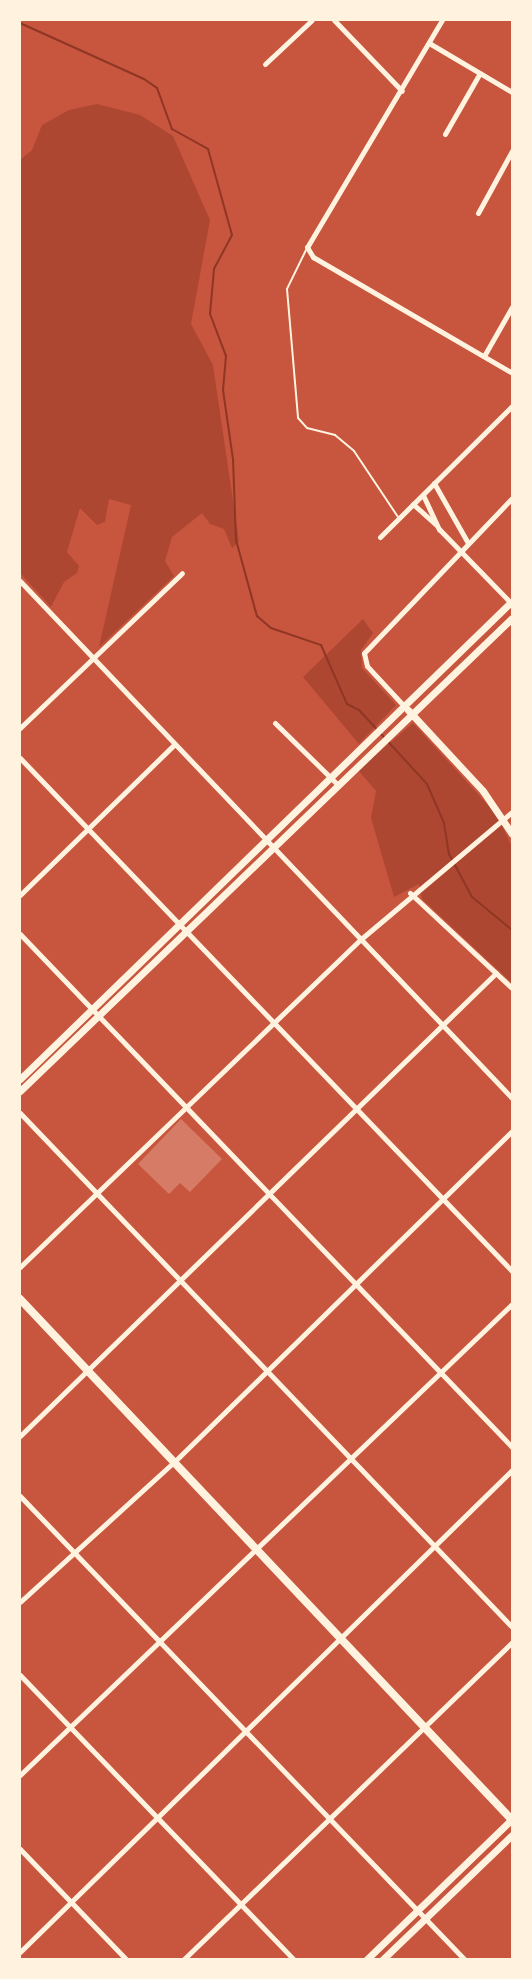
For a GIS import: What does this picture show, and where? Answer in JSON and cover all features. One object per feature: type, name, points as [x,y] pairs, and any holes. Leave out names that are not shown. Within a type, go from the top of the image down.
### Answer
[{"type":"main road","points":[[270,842],[337,784],[513,617],[511,602]]},
{"type":"main road","points":[[20,1079],[270,842],[330,778],[511,602]]},
{"type":"main road","points":[[404,706],[505,819],[513,834]]},
{"type":"main road","points":[[20,1091],[98,1016],[182,927]]},
{"type":"main road","points":[[20,1299],[344,1639],[512,1820],[366,1959]]},
{"type":"main road","points":[[382,1959],[513,1834]]},
{"type":"street","points":[[265,64],[312,20]]},
{"type":"street","points":[[334,20],[402,91]]},
{"type":"street","points":[[442,20],[308,248],[313,257],[513,373]]},
{"type":"street","points":[[429,44],[513,92]]},
{"type":"street","points":[[445,134],[480,73]]},
{"type":"street","points":[[478,213],[513,151]]},
{"type":"street","points":[[484,356],[513,307]]},
{"type":"street","points":[[380,537],[513,406]]},
{"type":"street","points":[[435,483],[468,543]]},
{"type":"street","points":[[423,495],[435,525]]},
{"type":"street","points":[[404,706],[367,666],[364,653],[513,498]]},
{"type":"street","points":[[413,504],[511,602]]},
{"type":"street","points":[[20,728],[182,573]]},
{"type":"street","points":[[20,580],[513,1098]]},
{"type":"street","points":[[275,723],[337,784]]},
{"type":"street","points":[[20,894],[175,744]]},
{"type":"street","points":[[20,758],[513,1271]]},
{"type":"street","points":[[20,1267],[185,1105],[361,939],[411,893],[459,858],[513,812]]},
{"type":"street","points":[[411,893],[513,988]]},
{"type":"street","points":[[20,934],[513,1447]]},
{"type":"street","points":[[20,945],[25,940]]},
{"type":"street","points":[[20,1436],[89,1372],[180,1280],[496,973]]},
{"type":"street","points":[[20,1113],[513,1627]]},
{"type":"street","points":[[20,1602],[72,1551],[174,1462],[354,1282],[513,1131]]},
{"type":"street","points":[[20,1775],[513,1304]]},
{"type":"street","points":[[20,1952],[156,1816],[344,1639],[513,1470]]},
{"type":"street","points":[[20,1496],[465,1959]]},
{"type":"street","points":[[183,1959],[513,1642]]},
{"type":"street","points":[[20,1675],[294,1959]]},
{"type":"street","points":[[20,1850],[127,1959]]},
{"type":"lane","points":[[308,248],[286,290],[298,417],[307,428],[335,435],[354,451],[399,519]]},
{"type":"shaded area","points":[[97,104],[140,115],[173,136],[210,220],[191,324],[213,365],[239,541],[232,548],[224,529],[210,524],[202,513],[172,537],[165,561],[174,576],[99,647],[131,505],[109,499],[105,522],[97,525],[80,508],[67,552],[79,566],[77,573],[64,582],[51,607],[20,573],[20,160],[32,150],[42,125],[69,110]]},
{"type":"shaded area","points":[[363,619],[373,633],[361,650],[362,668],[396,705],[359,744],[303,677]]},
{"type":"shaded area","points":[[413,723],[497,815],[512,847],[512,983],[422,899],[419,884],[394,897],[371,818],[376,791],[358,770]]},
{"type":"building","points":[[181,1119],[222,1159],[190,1192],[180,1183],[169,1194],[138,1164]]},
{"type":"waterway","points":[[20,23],[144,79],[157,88],[172,129],[208,149],[232,235],[214,269],[210,314],[226,356],[223,390],[233,459],[236,540],[257,616],[271,628],[321,645],[347,704],[359,710],[427,784],[444,823],[449,854],[472,897],[512,930]]}]
